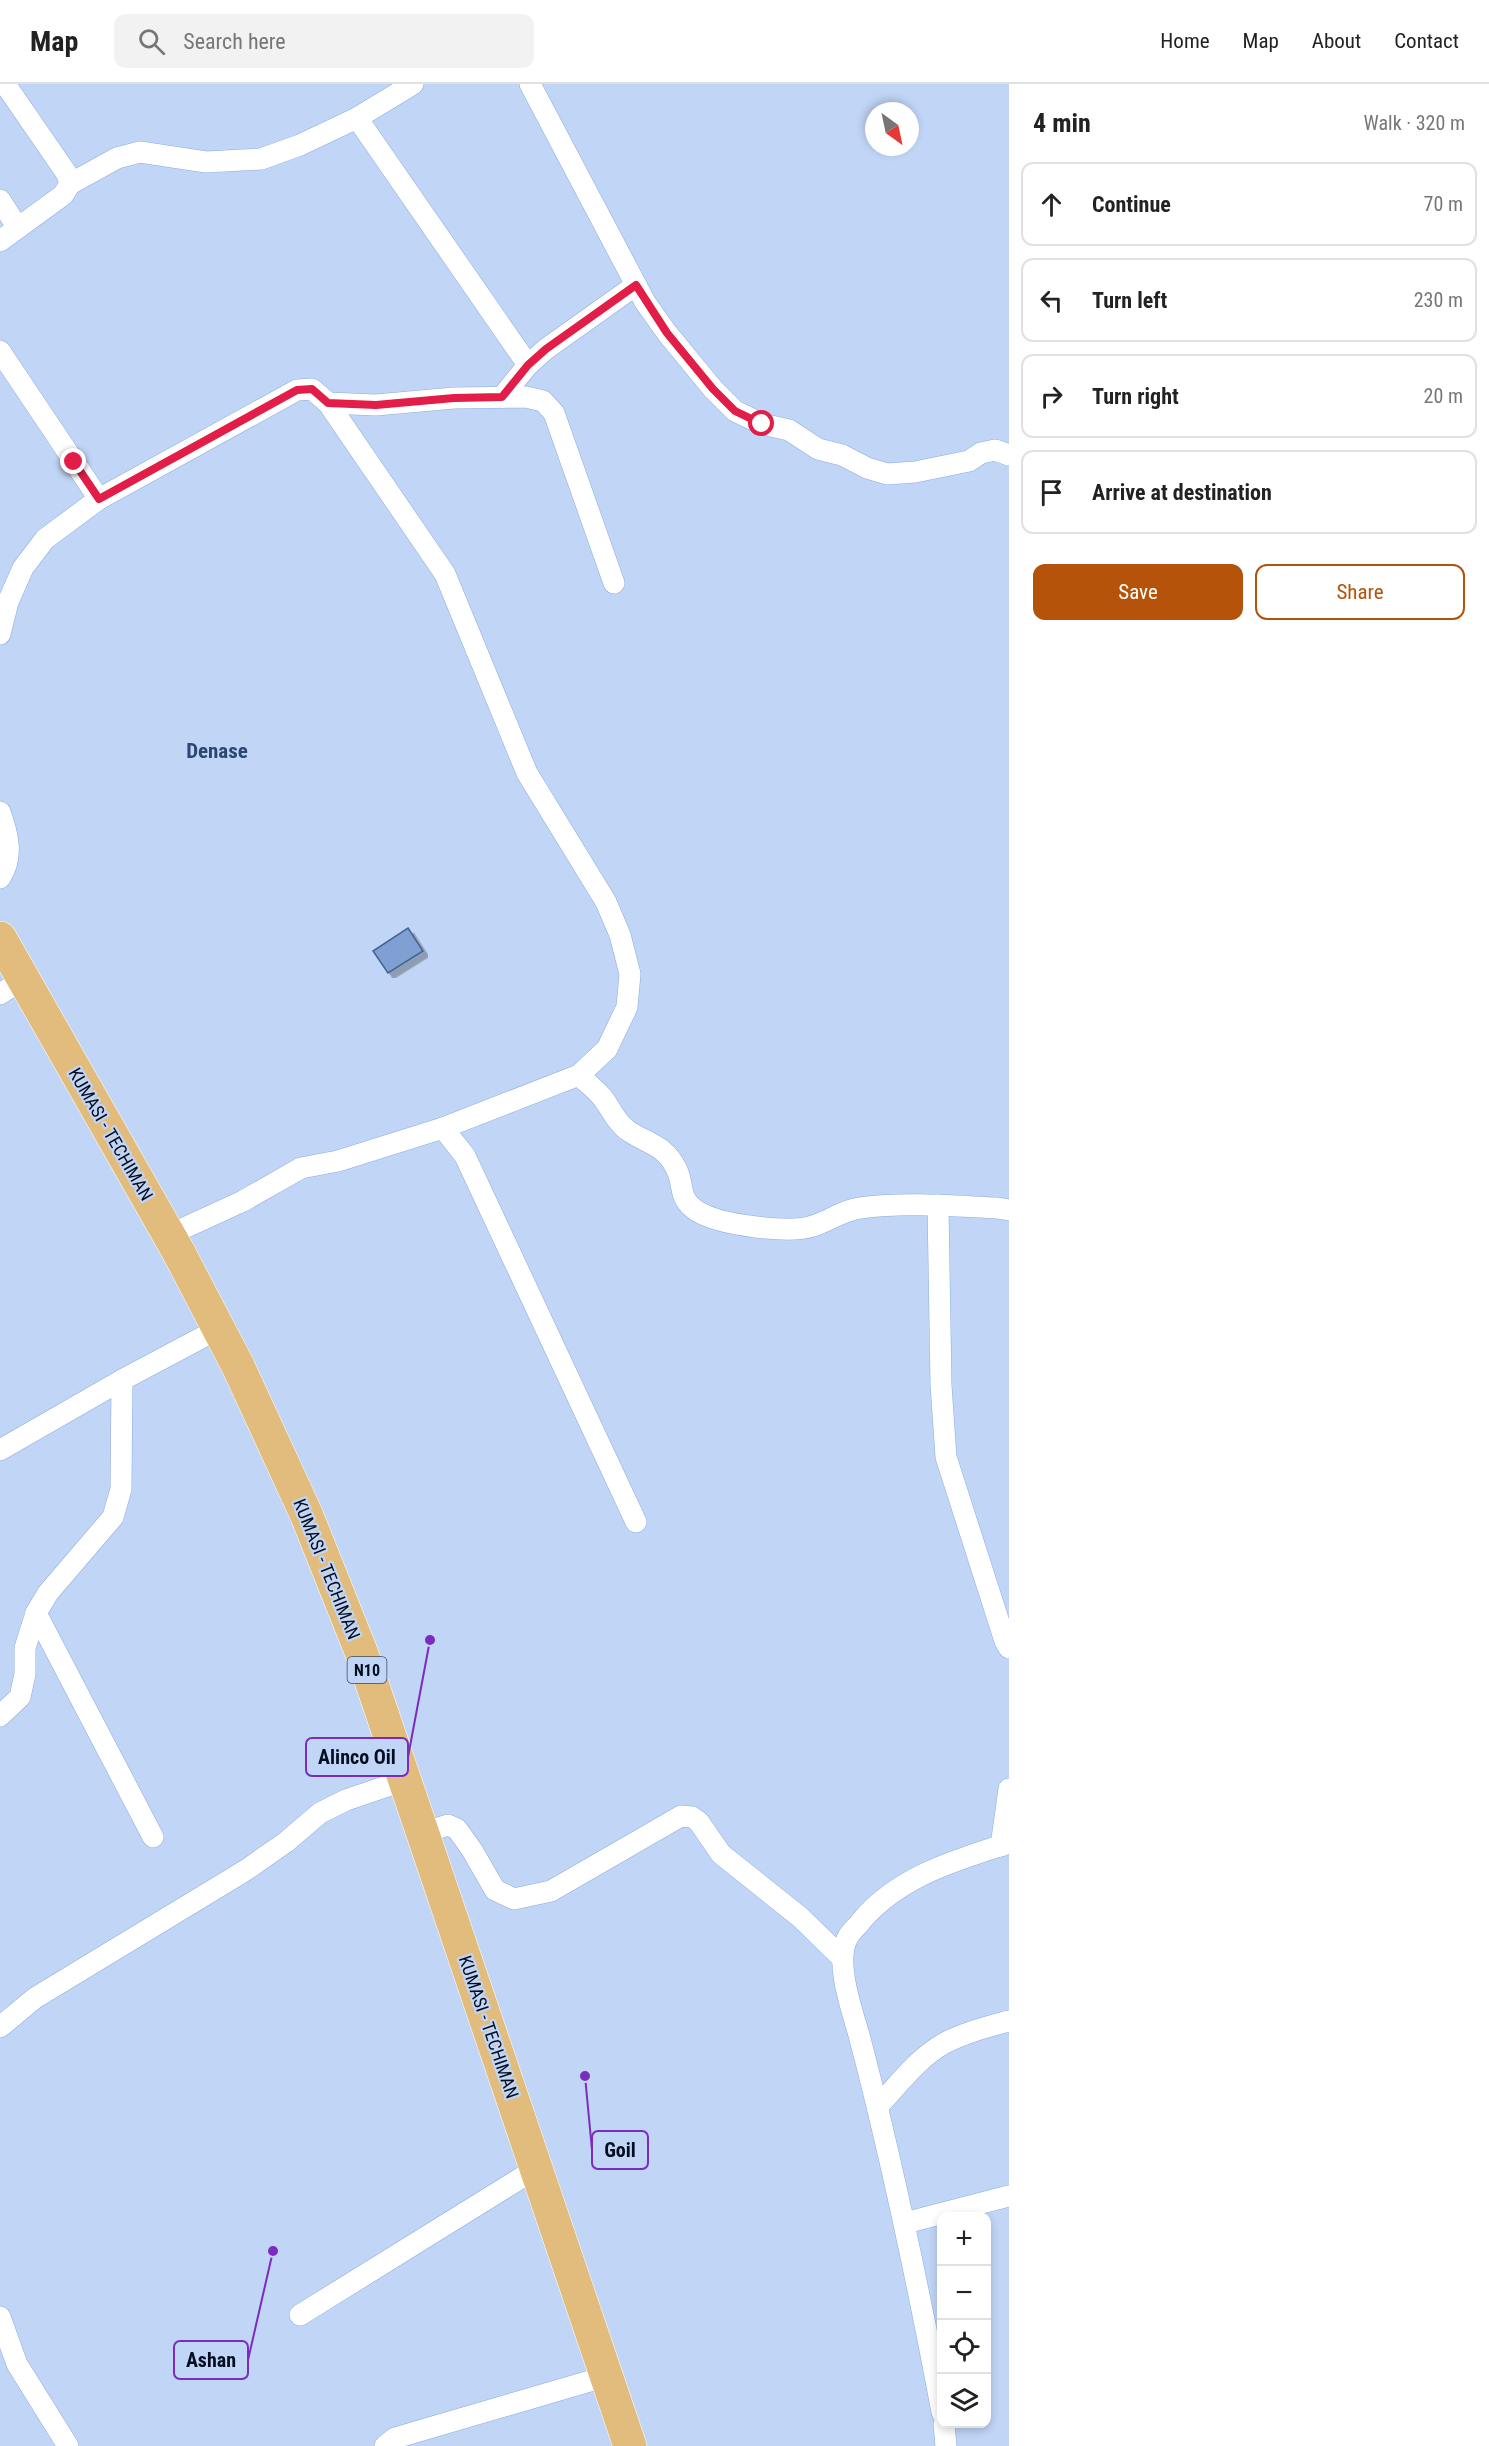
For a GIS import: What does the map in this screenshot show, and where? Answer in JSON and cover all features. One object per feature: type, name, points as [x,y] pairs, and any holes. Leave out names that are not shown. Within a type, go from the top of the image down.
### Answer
[{"type":"highway","name":"KUMASI - TECHIMAN","points":[[0,938],[12,987],[169,1235],[266,1425],[320,1546],[362,1654],[630,2446]]},
{"type":"street","points":[[5,84],[67,174],[70,184]]},
{"type":"street","points":[[0,241],[63,195],[70,184],[117,158],[140,152],[206,162],[261,159],[300,145],[357,117],[413,84]]},
{"type":"street","points":[[530,84],[636,285],[667,333],[713,389],[735,411],[762,424],[789,430],[818,449],[842,455],[867,468],[887,474],[915,472],[969,461],[981,453],[995,450],[1009,455]]},
{"type":"street","points":[[357,117],[528,365]]},
{"type":"street","points":[[0,200],[18,228]]},
{"type":"street","points":[[502,397],[528,365],[546,349],[636,285]]},
{"type":"street","points":[[0,351],[99,499]]},
{"type":"street","points":[[0,634],[8,602],[23,568],[45,539],[99,499],[297,390],[312,389],[328,403],[445,574],[527,773],[601,893],[620,935],[630,974],[627,1007],[608,1049],[579,1075],[443,1128],[338,1161],[301,1168],[243,1201],[169,1235]]},
{"type":"street","points":[[328,403],[376,405],[454,398],[502,397],[526,397],[543,401],[554,413],[614,583]]},
{"type":"street","points":[[0,812],[9,846],[6,869],[0,878]]},
{"type":"street","points":[[579,1075],[603,1097],[618,1121],[628,1130],[666,1152],[678,1170],[683,1198],[697,1211],[716,1219],[785,1231],[812,1227],[858,1208],[912,1204],[1009,1210]]},
{"type":"street","points":[[443,1128],[465,1156],[636,1522]]},
{"type":"street","points":[[938,1205],[940,1385],[946,1457],[981,1574],[1009,1648]]},
{"type":"street","points":[[0,1450],[122,1380],[218,1329]]},
{"type":"street","points":[[0,1716],[20,1697],[25,1674],[25,1648],[36,1614],[48,1593],[113,1517],[121,1490],[122,1380]]},
{"type":"street","points":[[36,1614],[153,1837]]},
{"type":"street","points":[[0,2027],[35,1998],[246,1870],[286,1842],[320,1813],[346,1800],[405,1780]]},
{"type":"street","points":[[937,2386],[905,2223],[878,2106],[847,1991],[842,1958],[847,1938],[876,1905],[909,1881],[954,1860],[1005,1844],[1009,1789]]},
{"type":"street","points":[[423,1833],[448,1825],[457,1829],[495,1890],[514,1899],[551,1891],[681,1816],[692,1817],[699,1822],[721,1854],[800,1917],[842,1958]]},
{"type":"street","points":[[878,2106],[920,2061],[942,2044],[978,2029],[1009,2021]]},
{"type":"street","points":[[300,2315],[537,2168]]},
{"type":"street","points":[[905,2223],[1009,2196]]},
{"type":"street","points":[[0,2317],[17,2364],[68,2446]]},
{"type":"street","points":[[386,2446],[395,2438],[607,2376]]},
{"type":"street","points":[[944,2428],[946,2446]]},
{"type":"building","points":[[408,928],[423,951],[388,973],[373,951]]},
{"type":"place","name":"Alinco Oil","points":[[430,1640]]},
{"type":"place","name":"Goil","points":[[585,2076]]},
{"type":"place","name":"Ashan","points":[[273,2251]]},
{"type":"district","name":"Denase","points":[[217,751]]},
{"type":"route","points":[[74,462],[99,499],[297,390],[312,389],[328,403],[376,405],[454,398],[502,397],[528,365],[546,349],[636,285],[667,333],[713,389],[735,411],[762,424]]}]
